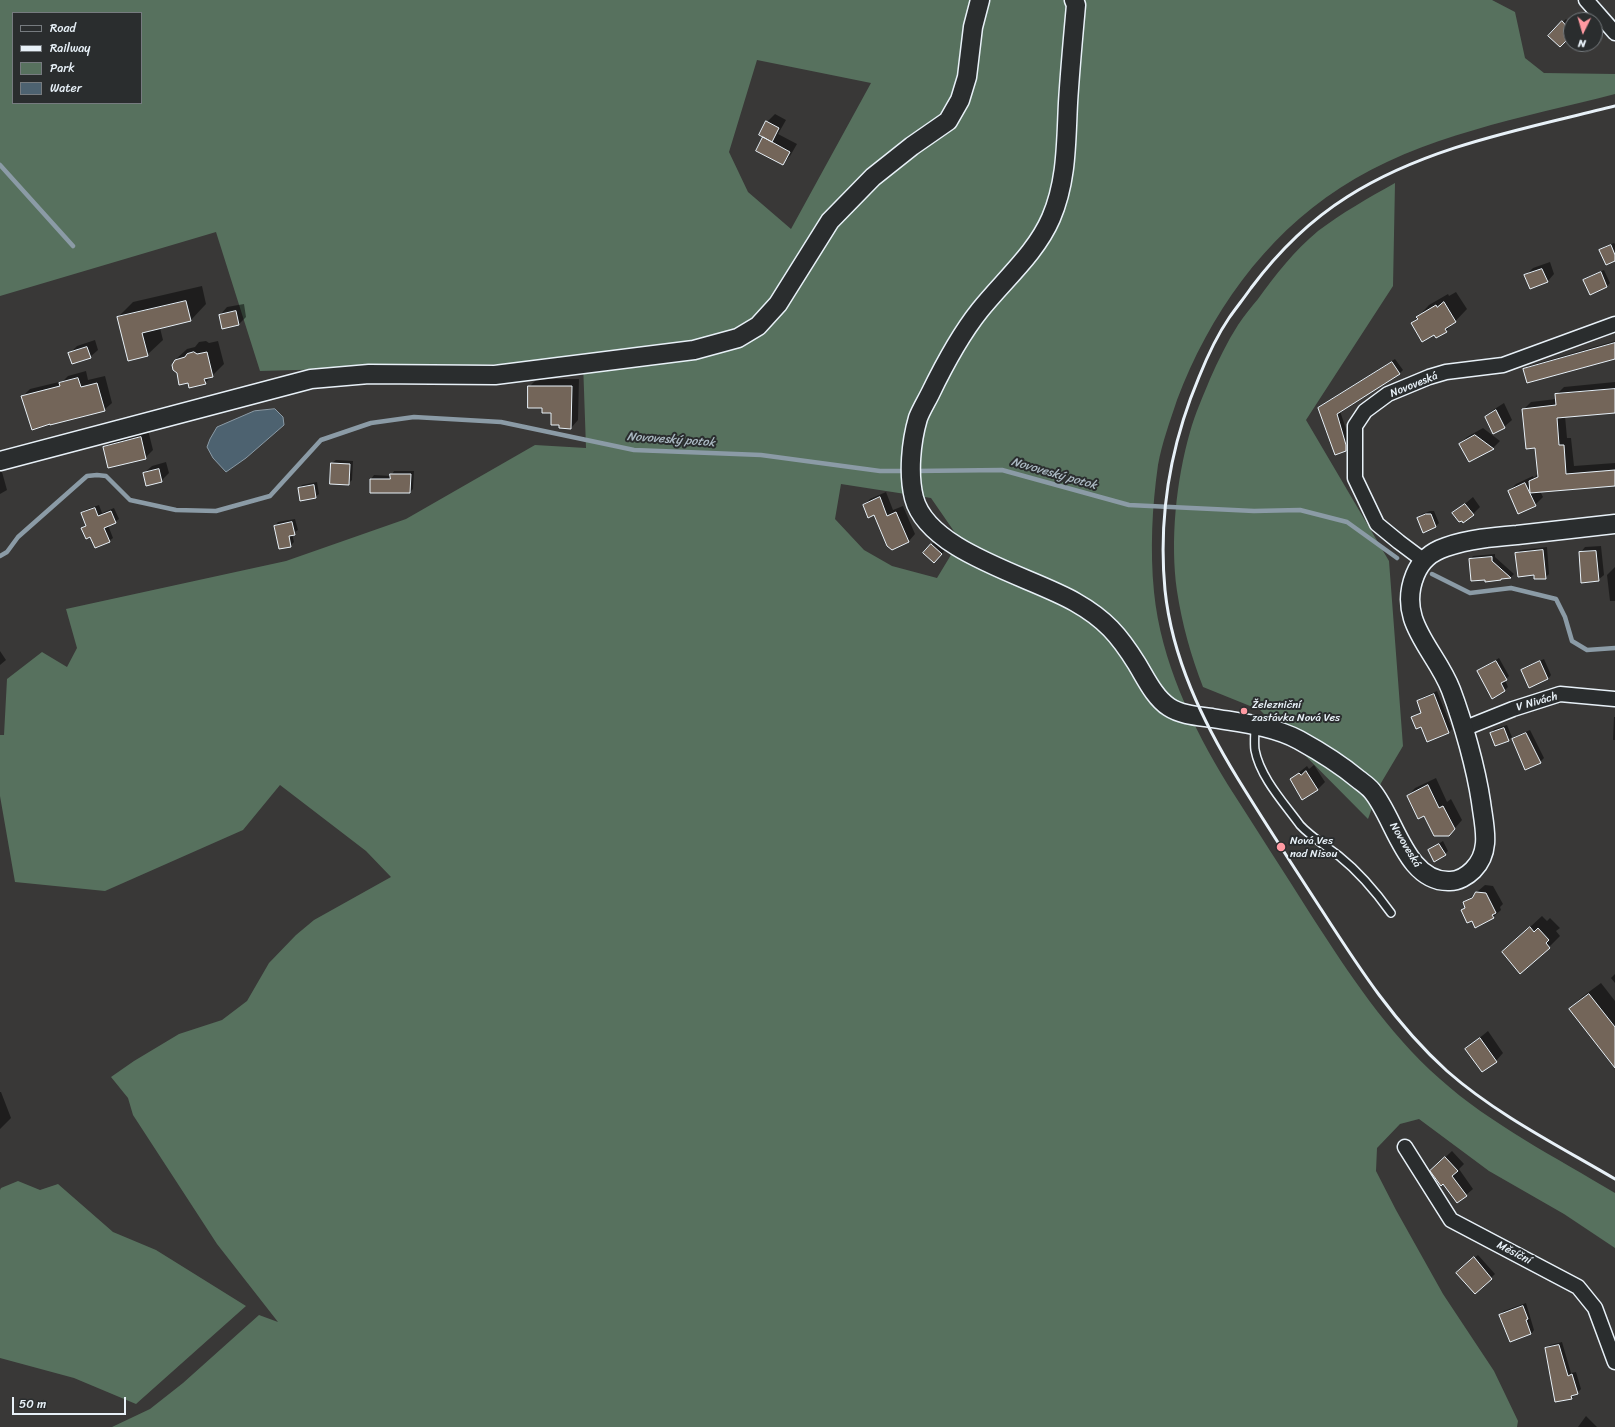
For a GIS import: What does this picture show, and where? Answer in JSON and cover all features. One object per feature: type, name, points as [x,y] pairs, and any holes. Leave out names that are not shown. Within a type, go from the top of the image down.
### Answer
[{"type":"street","points":[[0,461],[311,379],[369,374],[495,375],[694,350],[738,338],[758,326],[778,304],[830,221],[873,177],[912,146],[948,121],[960,100],[967,77],[973,27],[980,0]]},
{"type":"street","name":"Novoveská","points":[[1074,0],[1076,5],[1068,103],[1067,152],[1061,189],[1051,218],[1038,242],[977,313],[956,346],[918,418],[910,458],[914,500],[921,515],[943,538],[962,550],[1070,598],[1094,613],[1115,633],[1158,697],[1166,705],[1179,712],[1255,725],[1295,737],[1346,769],[1372,791],[1408,854],[1421,872],[1434,880],[1455,881],[1475,869],[1483,856],[1486,842],[1479,788],[1450,685],[1414,624],[1410,606],[1410,593],[1415,575],[1423,560],[1377,524],[1356,478],[1355,426],[1365,411],[1388,394],[1429,377],[1446,372],[1503,364],[1615,324]]},
{"type":"street","points":[[1586,0],[1615,33]]},
{"type":"street","points":[[1423,560],[1441,548],[1482,538],[1615,524]]},
{"type":"street","name":"V Nivách","points":[[1463,729],[1513,709],[1560,694],[1615,699]]},
{"type":"street","name":"Měsíční","points":[[1405,1147],[1451,1220],[1578,1286],[1595,1308],[1615,1362]]},
{"type":"lane","points":[[1255,725],[1255,749],[1261,768],[1300,826],[1340,856],[1358,873],[1392,913]]},
{"type":"green space","points":[[0,0],[1492,0],[1515,12],[1525,58],[1544,73],[1615,74],[1615,94],[1473,130],[1404,154],[1371,170],[1340,188],[1312,208],[1287,230],[1263,254],[1242,280],[1205,338],[1190,368],[1166,432],[1158,465],[1154,497],[1152,544],[1154,592],[1163,643],[1180,692],[1202,740],[1228,785],[1340,959],[1386,1022],[1421,1061],[1440,1079],[1480,1111],[1502,1126],[1615,1193],[1615,1248],[1564,1214],[1489,1171],[1419,1119],[1400,1124],[1377,1148],[1376,1171],[1443,1294],[1494,1371],[1518,1421],[1517,1427],[112,1427],[150,1409],[183,1383],[259,1315],[278,1322],[217,1244],[133,1115],[128,1098],[111,1077],[134,1061],[179,1034],[222,1020],[247,1001],[269,963],[296,935],[314,920],[391,877],[366,851],[280,785],[243,830],[105,891],[15,882],[0,796],[0,735],[4,735],[7,679],[42,652],[67,667],[77,648],[66,609],[286,561],[406,519],[535,445],[586,448],[583,362],[260,371],[216,232],[0,296]],"holes":[[[757,60],[871,83],[791,229],[748,192],[729,152]],[[841,484],[931,498],[960,540],[937,578],[892,566],[864,550],[835,519]]]},
{"type":"green space","points":[[1395,183],[1393,286],[1306,420],[1389,561],[1403,746],[1381,783],[1368,819],[1260,710],[1203,687],[1187,640],[1181,616],[1175,572],[1174,532],[1181,470],[1192,425],[1213,372],[1226,345],[1238,325],[1278,272],[1310,238],[1346,212]]},
{"type":"green space","points":[[18,1181],[40,1190],[58,1184],[113,1232],[156,1250],[246,1306],[136,1404],[74,1378],[0,1358],[0,1190],[1,1188]]},
{"type":"water","points":[[275,409],[283,417],[284,425],[246,458],[226,472],[213,458],[207,447],[217,427],[254,411]]},
{"type":"building","points":[[1562,21],[1563,44],[1560,47],[1548,36]]},
{"type":"building","points":[[766,121],[779,128],[772,142],[759,135]]},
{"type":"building","points":[[763,137],[790,152],[783,165],[756,151]]},
{"type":"building","points":[[1611,245],[1615,255],[1615,261],[1606,265],[1599,250]]},
{"type":"building","points":[[1542,269],[1548,282],[1530,289],[1524,275]]},
{"type":"building","points":[[1601,272],[1607,287],[1590,295],[1583,280]]},
{"type":"building","points":[[186,301],[191,321],[142,333],[148,356],[128,361],[117,317]]},
{"type":"building","points":[[1444,302],[1456,322],[1445,329],[1447,332],[1436,338],[1434,335],[1422,342],[1411,323],[1418,319],[1416,317]]},
{"type":"building","points":[[236,311],[239,325],[222,329],[219,315]]},
{"type":"building","points":[[1615,343],[1615,359],[1527,383],[1523,369]]},
{"type":"building","points":[[87,347],[91,358],[72,364],[68,353]]},
{"type":"building","points":[[194,352],[197,354],[207,352],[213,377],[204,379],[206,384],[189,388],[188,383],[179,385],[177,373],[173,370],[172,365],[175,360]]},
{"type":"building","points":[[1392,362],[1400,374],[1337,414],[1346,445],[1346,451],[1335,455],[1318,408]]},
{"type":"building","points":[[78,378],[81,387],[97,383],[105,411],[50,424],[32,430],[21,396],[60,386],[59,383]]},
{"type":"building","points":[[528,386],[572,386],[571,429],[559,428],[559,425],[551,425],[551,413],[542,413],[542,408],[528,408]]},
{"type":"building","points":[[1615,389],[1615,413],[1557,418],[1559,445],[1564,445],[1566,474],[1615,470],[1615,486],[1530,493],[1529,481],[1538,477],[1535,448],[1526,449],[1522,409],[1556,405],[1555,394]]},
{"type":"building","points":[[1496,410],[1505,428],[1493,434],[1485,417]]},
{"type":"building","points":[[1475,435],[1494,449],[1469,462],[1459,444]]},
{"type":"building","points":[[141,437],[146,459],[108,468],[103,447]]},
{"type":"building","points":[[331,463],[350,464],[349,485],[330,484]]},
{"type":"building","points":[[159,469],[162,482],[146,486],[143,473]]},
{"type":"building","points":[[390,474],[411,474],[410,493],[370,493],[370,479],[390,479]]},
{"type":"building","points":[[1525,483],[1536,506],[1518,514],[1508,491]]},
{"type":"building","points":[[314,485],[316,498],[300,501],[298,488]]},
{"type":"building","points":[[880,497],[887,516],[896,512],[909,542],[892,550],[887,546],[874,515],[868,518],[863,505]]},
{"type":"building","points":[[1465,504],[1474,515],[1463,523],[1462,521],[1459,522],[1452,513]]},
{"type":"building","points":[[95,508],[98,516],[111,511],[116,523],[104,528],[110,542],[95,548],[90,537],[86,539],[81,528],[86,526],[81,513]]},
{"type":"building","points":[[1426,514],[1431,514],[1436,527],[1423,533],[1417,518]]},
{"type":"building","points":[[292,522],[295,535],[289,536],[291,547],[279,549],[274,526]]},
{"type":"building","points":[[931,544],[942,554],[934,563],[923,553]]},
{"type":"building","points":[[1543,550],[1546,579],[1534,579],[1534,575],[1518,577],[1515,553]]},
{"type":"building","points":[[1596,551],[1599,581],[1581,583],[1579,552]]},
{"type":"building","points":[[1492,557],[1492,561],[1511,578],[1485,582],[1485,580],[1471,581],[1469,559]]},
{"type":"building","points":[[1496,661],[1507,680],[1501,683],[1505,691],[1492,699],[1477,671]]},
{"type":"building","points":[[1540,661],[1548,679],[1529,688],[1521,670]]},
{"type":"building","points":[[1434,694],[1449,733],[1427,742],[1421,727],[1416,729],[1411,717],[1421,713],[1417,701]]},
{"type":"building","points":[[1504,728],[1509,741],[1495,746],[1490,733]]},
{"type":"building","points":[[1526,733],[1541,763],[1525,770],[1512,739]]},
{"type":"building","points":[[1306,771],[1318,790],[1302,800],[1290,779],[1299,773],[1301,775]]},
{"type":"building","points":[[1428,785],[1439,808],[1443,806],[1455,829],[1449,836],[1434,836],[1424,816],[1418,819],[1407,796]]},
{"type":"building","points":[[1439,844],[1446,855],[1434,862],[1428,850]]},
{"type":"building","points":[[1476,892],[1486,893],[1496,913],[1492,915],[1494,918],[1475,928],[1472,921],[1467,923],[1461,910],[1465,908],[1463,902],[1472,898]]},
{"type":"building","points":[[1530,927],[1534,932],[1538,928],[1549,940],[1546,943],[1550,948],[1520,974],[1502,952]]},
{"type":"building","points":[[1589,994],[1615,1027],[1615,1068],[1569,1009]]},
{"type":"building","points":[[1480,1038],[1497,1062],[1482,1072],[1465,1049]]},
{"type":"building","points":[[1445,1157],[1458,1171],[1452,1176],[1467,1196],[1457,1203],[1443,1184],[1441,1186],[1430,1171]]},
{"type":"building","points":[[1474,1257],[1492,1279],[1475,1294],[1456,1273]]},
{"type":"building","points":[[1523,1306],[1528,1319],[1526,1320],[1531,1334],[1510,1342],[1499,1315]]},
{"type":"building","points":[[1559,1345],[1568,1376],[1572,1374],[1578,1394],[1571,1396],[1572,1399],[1555,1402],[1545,1348]]},
{"type":"waterway","points":[[0,165],[73,246]]},
{"type":"waterway","name":"Novoveský potok","points":[[0,556],[7,552],[18,537],[87,476],[106,476],[130,500],[176,510],[216,511],[270,496],[321,440],[371,423],[414,417],[501,422],[634,450],[761,455],[880,471],[907,471]]},
{"type":"waterway","name":"Novoveský potok","points":[[915,471],[1002,470],[1129,505],[1254,511],[1300,510],[1347,522],[1397,558]]},
{"type":"waterway","name":"Novoveský potok","points":[[1432,574],[1470,593],[1511,588],[1556,599],[1565,617],[1572,641],[1587,650],[1615,648]]},
{"type":"railway","points":[[1615,106],[1511,131],[1410,164],[1378,179],[1333,206],[1295,238],[1272,262],[1234,310],[1216,340],[1199,377],[1180,429],[1174,455],[1168,482],[1163,535],[1165,590],[1174,640],[1182,665],[1201,712],[1225,757],[1258,812],[1349,953],[1394,1015],[1428,1053],[1447,1071],[1466,1087],[1507,1116],[1615,1179]]},
{"type":"place","name":"Železniční zastávka Nová Ves","points":[[1244,711]]},
{"type":"place","name":"Nová Ves nad Nisou","points":[[1281,847]]}]
